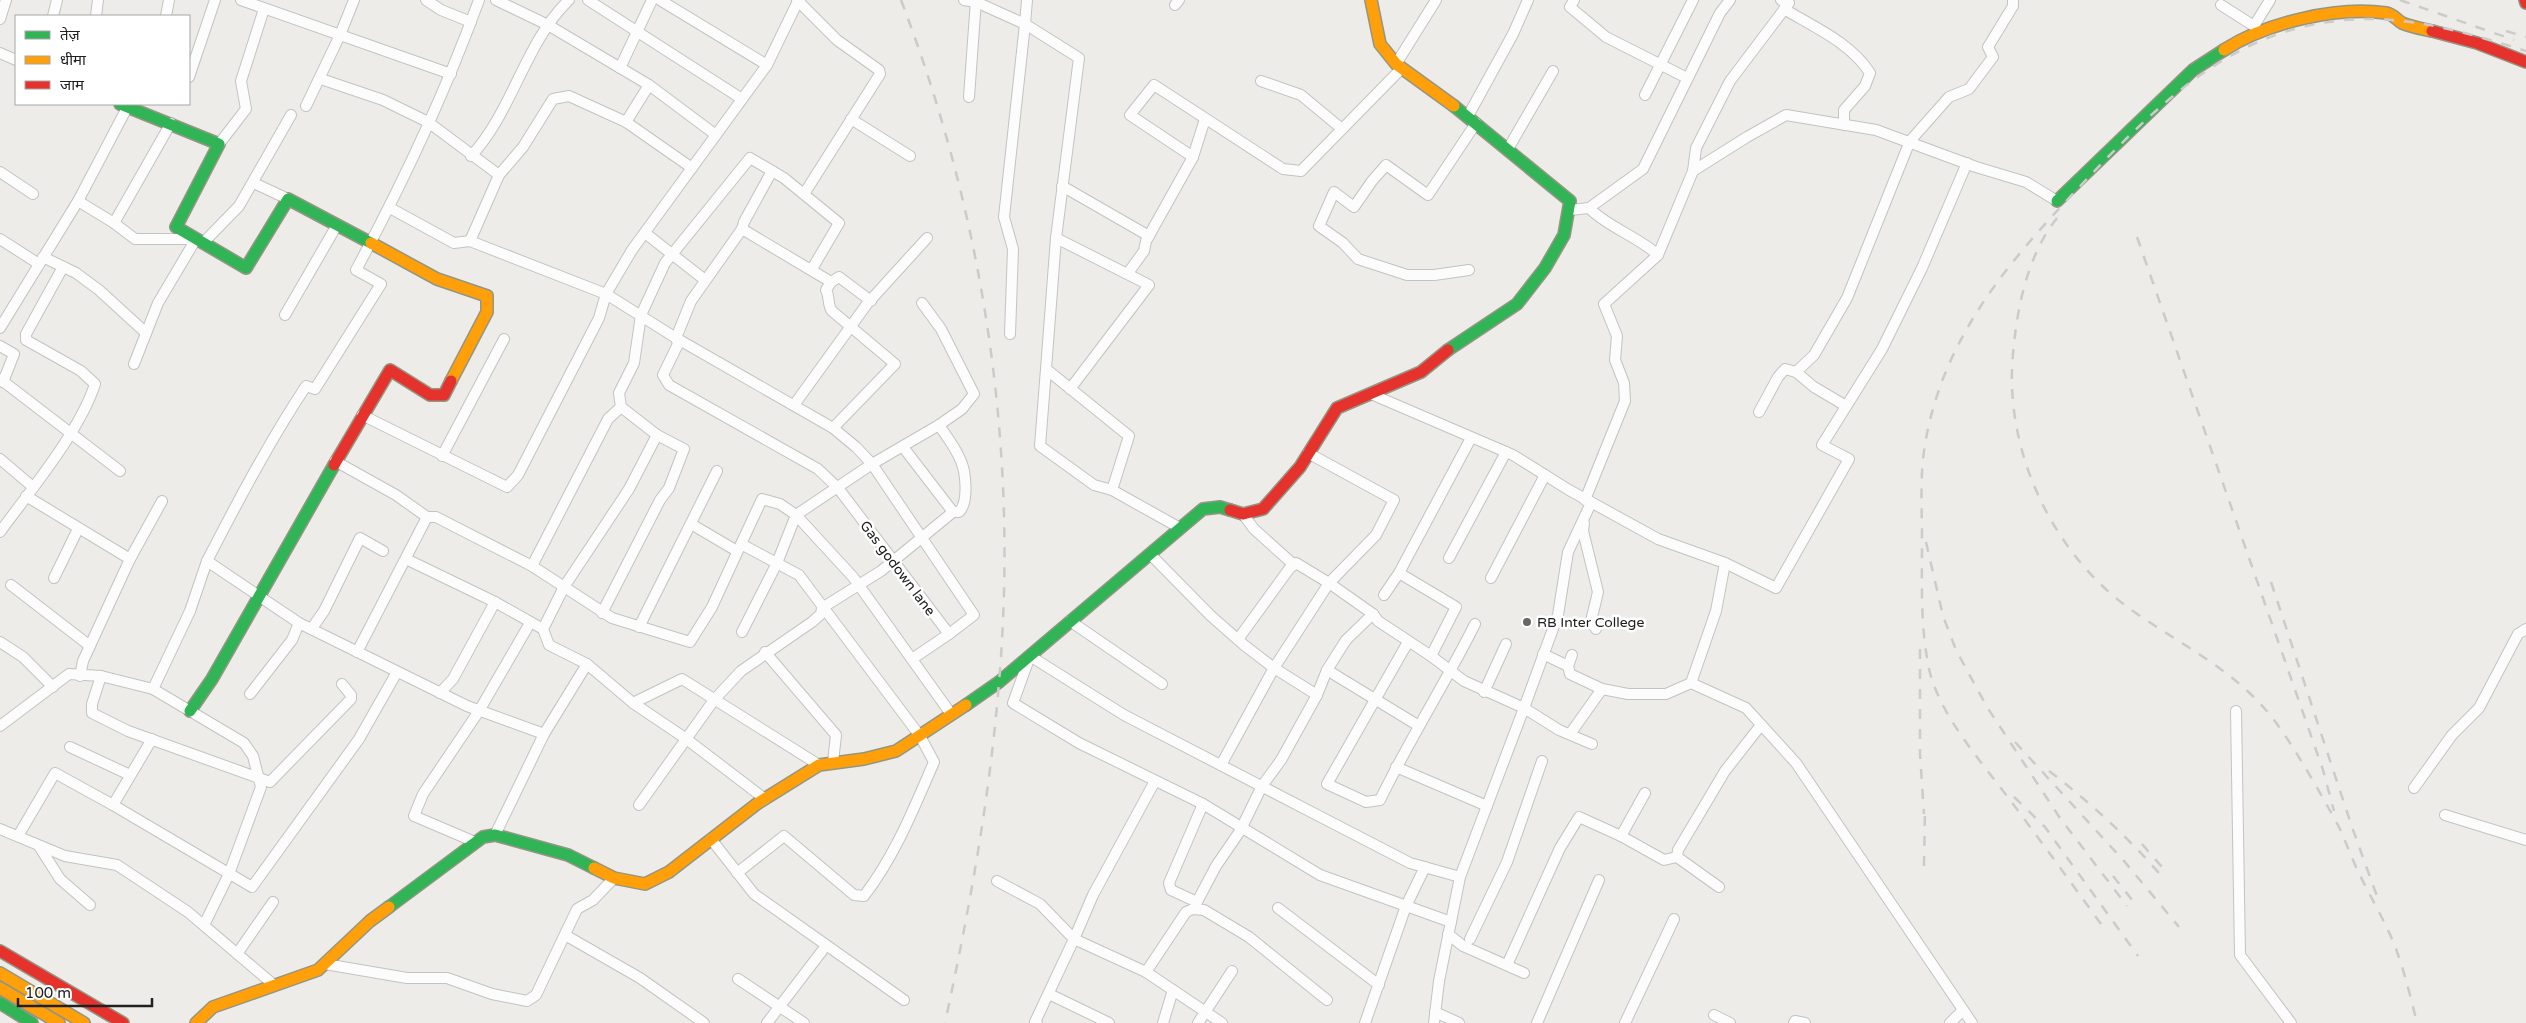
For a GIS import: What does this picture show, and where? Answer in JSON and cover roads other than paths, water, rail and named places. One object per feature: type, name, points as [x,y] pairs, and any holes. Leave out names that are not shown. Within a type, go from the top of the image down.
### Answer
[{"type":"main road","points":[[196,1023],[213,1007],[318,970],[370,921],[475,842],[495,836],[568,855],[614,878],[631,883],[645,884],[669,872],[765,798],[819,765],[864,759],[896,751],[1000,682],[1203,509],[1220,507],[1243,514],[1263,509],[1300,467],[1323,427],[1337,408],[1421,372],[1450,347],[1517,304],[1545,268],[1564,235],[1570,210],[1570,201],[1472,119],[1399,66],[1380,44],[1371,0]]},
{"type":"main road","points":[[2056,201],[2193,70],[2241,39],[2306,18],[2346,12],[2389,13],[2402,23],[2477,44],[2526,62]]},
{"type":"main road","points":[[126,105],[219,144],[176,227],[246,268],[288,199],[437,279],[487,296],[487,312],[444,395],[430,395],[390,370],[335,461],[212,679],[190,711]]},
{"type":"main road","points":[[0,951],[123,1023]]},
{"type":"main road","points":[[0,973],[84,1023]]},
{"type":"main road","points":[[0,988],[59,1023]]},
{"type":"main road","points":[[0,1003],[32,1023]]},
{"type":"street","points":[[54,15],[57,0]]},
{"type":"street","points":[[96,15],[98,0]]},
{"type":"street","points":[[166,15],[169,0]]},
{"type":"street","points":[[190,74],[215,0]]},
{"type":"street","points":[[241,0],[451,74]]},
{"type":"street","points":[[306,106],[340,35],[354,0]]},
{"type":"street","points":[[426,0],[441,10],[471,22]]},
{"type":"street","points":[[153,689],[190,611],[207,561],[250,476],[306,386],[315,389],[381,284],[356,270],[390,208],[451,74],[479,0]]},
{"type":"street","points":[[496,0],[548,25],[649,85],[716,135]]},
{"type":"street","points":[[470,156],[487,138],[548,25],[569,0]]},
{"type":"street","points":[[588,0],[742,99]]},
{"type":"street","points":[[620,68],[652,0]]},
{"type":"street","points":[[660,0],[767,65]]},
{"type":"street","points":[[362,415],[507,487],[518,475],[599,318],[606,294],[645,233],[767,65],[798,0],[836,40],[879,70],[880,74],[804,194]]},
{"type":"street","points":[[964,0],[976,1],[1025,24],[1079,58],[1056,238],[1040,446],[1094,485],[1112,490],[1180,528]]},
{"type":"street","points":[[1010,334],[1013,249],[1004,217],[1027,0]]},
{"type":"street","points":[[1193,157],[1130,115],[1154,86],[1283,169],[1301,171],[1399,66],[1436,0]]},
{"type":"street","points":[[1469,270],[1434,275],[1407,275],[1358,259],[1343,243],[1319,226],[1334,192],[1354,207],[1386,165],[1428,195],[1472,119],[1528,0]]},
{"type":"street","points":[[1574,0],[1570,7],[1606,36],[1659,66],[1687,78]]},
{"type":"street","points":[[1645,95],[1693,0]]},
{"type":"street","points":[[1570,210],[1589,208],[1643,169],[1720,13],[1730,0]]},
{"type":"street","points":[[1796,372],[1814,355],[1847,298],[1910,141],[1949,97],[1969,89],[1993,56],[1988,47],[2013,6],[2013,0]]},
{"type":"street","points":[[2221,5],[2254,26],[2270,0]]},
{"type":"street","points":[[969,97],[976,1]]},
{"type":"street","points":[[0,19],[3,3]]},
{"type":"street","points":[[1596,629],[1591,621],[1598,592],[1583,531],[1584,519],[1588,501],[1625,401],[1624,383],[1614,360],[1617,336],[1604,304],[1658,255],[1693,171],[1696,148],[1730,81],[1783,4],[1837,40],[1865,66],[1870,74],[1865,86],[1844,110],[1844,124]]},
{"type":"street","points":[[219,144],[246,109],[241,81],[264,9]]},
{"type":"street","points":[[0,53],[15,60]]},
{"type":"street","points":[[1508,149],[1553,71]]},
{"type":"street","points":[[320,79],[383,100],[428,122],[470,156],[500,175]]},
{"type":"street","points":[[1262,81],[1301,95],[1342,129]]},
{"type":"street","points":[[626,122],[649,85]]},
{"type":"street","points":[[470,242],[500,175],[523,147],[553,99],[569,96],[626,122],[692,168]]},
{"type":"street","points":[[120,472],[2,380],[14,354],[0,346],[5,334],[0,328],[78,201],[126,105]]},
{"type":"street","points":[[1693,171],[1747,136],[1786,115],[1876,130],[2026,182],[2056,201]]},
{"type":"street","points":[[134,364],[158,303],[199,241],[239,206],[291,116]]},
{"type":"street","points":[[1128,273],[1144,251],[1149,236],[1193,157],[1205,119]]},
{"type":"street","points":[[851,120],[910,156]]},
{"type":"street","points":[[114,223],[171,124]]},
{"type":"street","points":[[602,613],[660,500],[669,488],[684,449],[657,435],[621,407],[619,393],[634,363],[641,316],[664,262],[750,158],[804,194],[840,223],[812,270]]},
{"type":"street","points":[[1371,394],[1506,452],[1588,501],[1658,539],[1725,563],[1776,588],[1849,459],[1822,445],[1887,340],[1922,268],[1967,163]]},
{"type":"street","points":[[676,338],[691,300],[742,229],[772,171]]},
{"type":"street","points":[[0,172],[33,194]]},
{"type":"street","points":[[258,185],[288,199]]},
{"type":"street","points":[[1062,186],[1149,236]]},
{"type":"street","points":[[78,201],[114,223],[134,239],[199,241]]},
{"type":"street","points":[[390,208],[454,243],[470,242],[606,294],[676,338],[833,428],[856,447],[872,464],[974,615],[912,659]]},
{"type":"street","points":[[1589,208],[1599,219],[1649,247],[1658,255]]},
{"type":"street","points":[[285,315],[337,225]]},
{"type":"street","points":[[742,229],[831,282]]},
{"type":"street","points":[[645,233],[705,280]]},
{"type":"street","points":[[794,405],[823,368],[850,327],[927,238]]},
{"type":"street","points":[[1056,238],[1149,285],[1070,389]]},
{"type":"street","points":[[0,239],[41,260],[76,273],[99,290],[146,334]]},
{"type":"street","points":[[0,532],[70,433],[91,397],[95,384],[81,371],[26,340],[26,334],[63,267]]},
{"type":"street","points":[[833,428],[895,364],[832,312],[828,305],[829,294],[826,290],[831,282],[839,277],[871,301]]},
{"type":"street","points":[[742,632],[777,563],[796,515],[872,464],[940,425],[962,409],[974,394],[942,329],[922,303]]},
{"type":"street","name":"Gas godown lane","points":[[676,338],[678,344],[663,375],[670,385],[818,469],[838,488],[949,634]]},
{"type":"street","points":[[442,456],[504,339]]},
{"type":"street","points":[[1046,369],[1129,436],[1112,490]]},
{"type":"street","points":[[1759,412],[1778,377],[1785,369],[1796,372],[1814,388],[1846,406]]},
{"type":"street","points":[[532,566],[608,419],[621,407]]},
{"type":"street","points":[[640,805],[685,738],[714,700],[741,671],[765,652],[812,622],[821,614],[822,608],[859,586],[953,512],[959,512],[964,505],[961,460],[940,425]]},
{"type":"street","points":[[543,629],[564,587],[629,489],[657,435]]},
{"type":"street","points":[[1384,595],[1399,573],[1472,438]]},
{"type":"street","points":[[903,447],[953,512]]},
{"type":"street","points":[[1449,558],[1506,452]]},
{"type":"street","points":[[1221,765],[1274,668],[1329,583],[1376,535],[1394,500],[1308,454]]},
{"type":"street","points":[[0,459],[33,487]]},
{"type":"street","points":[[335,461],[396,495],[427,518],[436,518],[532,566],[602,613],[612,618],[690,642],[712,607],[762,499],[780,504],[796,515],[859,586],[951,714]]},
{"type":"street","points":[[639,626],[717,471]]},
{"type":"street","points":[[1491,578],[1545,475]]},
{"type":"street","points":[[26,496],[130,559]]},
{"type":"street","points":[[80,676],[90,646],[130,559],[162,501]]},
{"type":"street","points":[[1243,514],[1254,529],[1294,565],[1296,563],[1329,583],[1372,614],[1378,621],[1431,656],[1451,674],[1484,692],[1524,708],[1592,744]]},
{"type":"street","points":[[357,652],[406,559],[409,549],[427,518]]},
{"type":"street","points":[[1460,1023],[1435,1018],[1438,981],[1460,877],[1558,615],[1568,552],[1584,519]]},
{"type":"street","points":[[691,524],[799,575],[920,736],[934,762],[902,836],[889,855],[882,873],[864,896],[854,894],[784,836],[737,872]]},
{"type":"street","points":[[54,578],[78,529]]},
{"type":"street","points":[[312,628],[324,611],[360,538],[383,551]]},
{"type":"street","points":[[1150,554],[1211,616],[1239,638],[1244,645],[1274,668],[1317,695]]},
{"type":"street","points":[[406,559],[494,602],[543,629],[550,645],[587,664],[633,703],[685,738],[765,798]]},
{"type":"street","points":[[207,561],[299,622],[357,652],[480,711],[544,734]]},
{"type":"street","points":[[1572,655],[1568,666],[1570,674],[1602,689],[1628,694],[1666,694],[1691,683],[1716,611],[1725,563]]},
{"type":"street","points":[[1239,638],[1294,565]]},
{"type":"street","points":[[1399,573],[1456,607],[1431,656]]},
{"type":"street","points":[[11,585],[90,646]]},
{"type":"street","points":[[440,693],[453,679],[494,602]]},
{"type":"street","points":[[1203,804],[1169,883],[1172,890],[1197,902],[1216,866],[1242,828],[1262,786],[1282,760],[1317,695],[1327,670],[1346,640],[1372,614]]},
{"type":"street","points":[[1070,621],[1162,684]]},
{"type":"street","points":[[250,694],[292,640],[299,622]]},
{"type":"street","points":[[475,842],[414,816],[423,794],[480,711],[530,622]]},
{"type":"street","points":[[1408,642],[1327,784],[1366,802],[1380,800],[1419,726],[1451,674],[1475,624]]},
{"type":"street","points":[[2414,788],[2452,735],[2479,708],[2518,634],[2526,629]]},
{"type":"street","points":[[0,642],[23,657],[53,687]]},
{"type":"street","points":[[1484,692],[1506,644]]},
{"type":"street","points":[[765,652],[836,736],[833,762]]},
{"type":"street","points":[[1544,654],[1568,666]]},
{"type":"street","points":[[1451,922],[1320,875],[1203,804],[1079,743],[1013,703],[1030,656],[1124,715],[1410,863],[1460,877]]},
{"type":"street","points":[[495,836],[544,734],[587,664]]},
{"type":"street","points":[[1327,670],[1419,726]]},
{"type":"street","points":[[18,836],[54,773],[113,805],[252,887],[359,739],[397,672]]},
{"type":"street","points":[[0,726],[69,674],[101,676],[153,689],[244,743],[253,756],[260,788],[229,874],[204,925]]},
{"type":"street","points":[[101,676],[92,704],[92,713],[128,731],[270,782],[333,720],[351,699],[351,695],[342,684]]},
{"type":"street","points":[[633,703],[682,679],[819,765]]},
{"type":"street","points":[[1691,683],[1746,708],[1796,763],[1972,1023]]},
{"type":"street","points":[[1570,734],[1602,689]]},
{"type":"street","points":[[2236,710],[2240,955],[2291,1023]]},
{"type":"street","points":[[1677,857],[1678,850],[1725,771],[1761,725]]},
{"type":"street","points":[[113,805],[152,739]]},
{"type":"street","points":[[70,747],[130,775]]},
{"type":"street","points":[[1470,939],[1507,862],[1542,761]]},
{"type":"street","points":[[1396,767],[1487,806]]},
{"type":"street","points":[[1037,1023],[1035,1022],[1105,869],[1155,781]]},
{"type":"street","points":[[1621,836],[1645,793]]},
{"type":"street","points":[[2445,815],[2526,840]]},
{"type":"street","points":[[1507,965],[1560,848],[1579,817],[1621,836],[1664,860],[1677,857],[1719,887]]},
{"type":"street","points":[[0,829],[65,856],[117,865],[188,912],[274,985]]},
{"type":"street","points":[[711,839],[754,894],[904,1000]]},
{"type":"street","points":[[39,846],[60,879],[90,905]]},
{"type":"street","points":[[1365,1023],[1406,906],[1425,867]]},
{"type":"street","points":[[324,964],[407,978],[447,978],[492,994],[527,1001],[536,995],[577,909],[593,900],[614,878]]},
{"type":"street","points":[[1537,1023],[1599,880]]},
{"type":"street","points":[[997,881],[1040,904],[1074,939],[1146,972],[1222,1023]]},
{"type":"street","points":[[237,954],[273,902]]},
{"type":"street","points":[[1278,908],[1379,986]]},
{"type":"street","points":[[1146,972],[1186,912],[1193,909],[1204,910],[1249,937],[1327,1000]]},
{"type":"street","points":[[1625,1023],[1674,920]]},
{"type":"street","points":[[1448,934],[1463,946],[1524,974]]},
{"type":"street","points":[[565,935],[640,978],[704,1023]]},
{"type":"street","points":[[767,1023],[822,951]]},
{"type":"street","points":[[1198,1023],[1232,971]]},
{"type":"street","points":[[738,979],[804,1023]]},
{"type":"street","points":[[1163,1023],[1173,990]]},
{"type":"street","points":[[1049,994],[1109,1023]]},
{"type":"street","points":[[1950,1023],[1963,1010]]},
{"type":"street","points":[[1714,1015],[1730,1023]]},
{"type":"street","points":[[1794,1023],[1795,1021],[1805,1023]]},
{"type":"railway","points":[[901,0],[930,82],[954,165],[974,250],[989,335],[999,421],[1004,508],[1004,595],[995,725],[978,854],[945,1023]]},
{"type":"railway","points":[[2400,0],[2514,40]]},
{"type":"railway","points":[[2101,924],[1954,725],[1944,708],[1930,673],[1922,606],[1922,473],[1924,451],[1934,406],[1949,365],[1968,326],[1992,290],[2046,223],[2107,158],[2151,115],[2174,95],[2223,60],[2277,34],[2307,26],[2364,19],[2391,20],[2445,28],[2526,51]]},
{"type":"railway","points":[[2506,31],[2526,37]]},
{"type":"railway","points":[[2057,218],[2038,249],[2025,283],[2017,319],[2013,354],[2012,389],[2016,425],[2025,460],[2038,494],[2054,526],[2075,556],[2099,583],[2126,606],[2226,673],[2261,705],[2285,735],[2339,827],[2355,866],[2388,929],[2408,986],[2417,1023]]},
{"type":"railway","points":[[2137,237],[2323,770],[2334,811]]},
{"type":"railway","points":[[1926,542],[1943,616],[1956,650],[1987,707],[2060,818],[2127,906]]},
{"type":"railway","points":[[2271,582],[2352,827],[2378,899]]},
{"type":"railway","points":[[1920,649],[1920,754],[1924,814]]},
{"type":"railway","points":[[2015,742],[2124,861],[2179,927]]},
{"type":"railway","points":[[2049,771],[2110,822],[2165,880]]},
{"type":"railway","points":[[2014,797],[2045,827],[2138,956]]},
{"type":"railway","points":[[1924,866],[1925,809]]},
{"type":"railway","points":[[2142,844],[2168,874]]},
{"type":"railway","points":[[2113,876],[2133,901]]},
{"type":"place","name":"RB Inter College","points":[[1527,622]]}]
